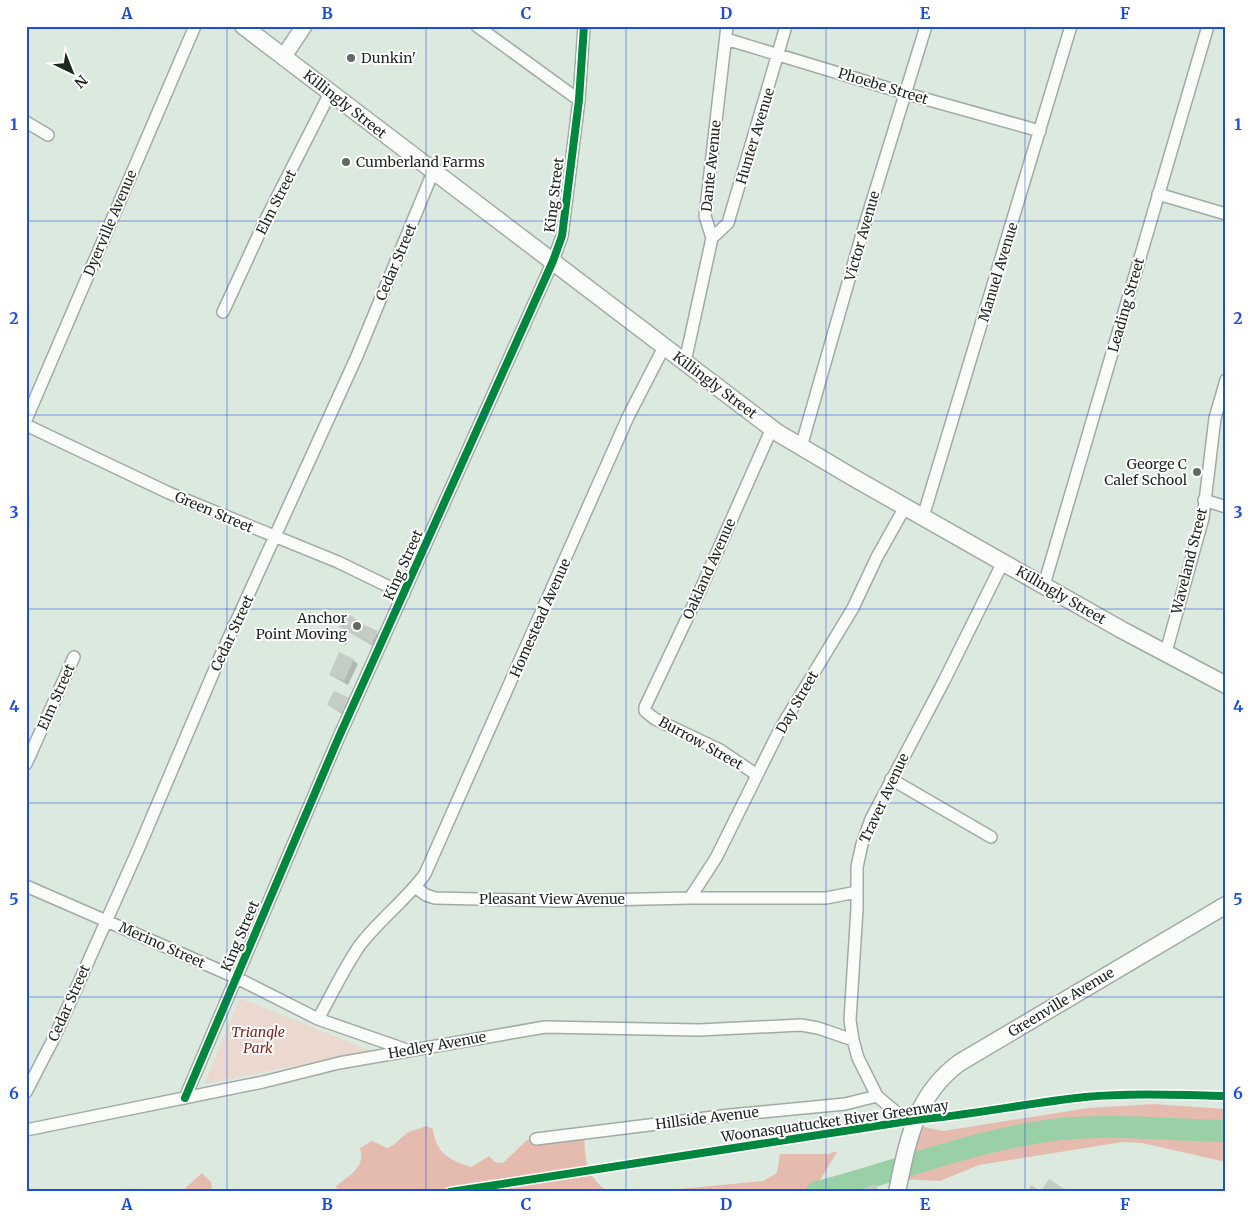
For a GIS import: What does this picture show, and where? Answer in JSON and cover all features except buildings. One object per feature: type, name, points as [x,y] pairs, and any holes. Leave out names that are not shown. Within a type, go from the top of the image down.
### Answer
[{"type":"main road","name":"Killingly Street","points":[[243,26],[432,172],[772,428],[801,447],[923,517],[1226,685]]},
{"type":"main road","name":"Greenville Avenue","points":[[898,1189],[914,1127],[933,1086],[959,1063],[1226,904]]},
{"type":"street","name":"Dyerville Avenue","points":[[26,420],[195,26]]},
{"type":"street","points":[[284,56],[304,26]]},
{"type":"street","points":[[477,26],[579,100]]},
{"type":"street","name":"King Street","points":[[185,1098],[338,739],[553,262],[562,236],[579,100],[584,26]]},
{"type":"street","name":"Dante Avenue","points":[[685,362],[712,238],[705,216],[727,26]]},
{"type":"street","name":"Hunter Avenue","points":[[712,238],[728,224],[786,26]]},
{"type":"street","name":"Victor Avenue","points":[[801,447],[862,234],[926,26]]},
{"type":"street","name":"Manuel Avenue","points":[[923,517],[1071,26]]},
{"type":"street","name":"Leading Street","points":[[1044,585],[1208,26]]},
{"type":"street","name":"Phoebe Street","points":[[726,39],[904,94],[1040,131]]},
{"type":"street","name":"Elm Street","points":[[223,312],[265,220],[330,93]]},
{"type":"street","points":[[26,122],[48,135]]},
{"type":"street","name":"Cedar Street","points":[[26,1092],[55,1036],[138,850],[220,657],[276,538],[292,494],[357,356],[432,172]]},
{"type":"street","points":[[1158,194],[1226,214]]},
{"type":"street","name":"Homestead Avenue","points":[[415,887],[425,874],[437,848],[625,425],[664,347]]},
{"type":"street","name":"Waveland Street","points":[[1166,652],[1203,518],[1215,418],[1226,380]]},
{"type":"street","name":"Green Street","points":[[26,425],[169,493],[338,562],[404,594]]},
{"type":"street","name":"Oakland Avenue","points":[[645,711],[772,428]]},
{"type":"street","points":[[1204,500],[1226,507]]},
{"type":"street","name":"Day Street","points":[[690,898],[716,858],[780,729],[853,608],[876,557],[905,506]]},
{"type":"street","name":"Traver Avenue","points":[[914,1127],[877,1096],[858,1058],[853,1040],[850,1020],[857,867],[862,844],[891,779],[944,681],[1003,562]]},
{"type":"street","name":"Elm Street","points":[[26,764],[74,657]]},
{"type":"street","name":"Burrow Street","points":[[645,711],[655,719],[720,750],[757,775]]},
{"type":"street","points":[[891,779],[990,837]]},
{"type":"street","name":"Merino Street","points":[[26,886],[235,977],[318,1019],[408,1050]]},
{"type":"street","points":[[318,1019],[345,968],[361,944],[415,887]]},
{"type":"street","name":"Pleasant View Avenue","points":[[415,887],[435,898],[558,901],[690,898],[826,898],[857,892]]},
{"type":"street","name":"Hedley Avenue","points":[[26,1130],[185,1098],[339,1063],[545,1027],[698,1030],[801,1025],[818,1028],[853,1040]]},
{"type":"street","name":"Hillside Avenue","points":[[536,1139],[730,1115],[844,1104],[877,1096]]},
{"type":"green space","name":"Triangle Park","points":[[240,998],[371,1051],[204,1084]]},
{"type":"shaded area","points":[[1153,1104],[1226,1109],[1226,1162],[1142,1143],[1123,1142],[979,1165],[940,1181],[901,1179],[910,1124],[943,1131],[1088,1108]]},
{"type":"shaded area","points":[[426,1126],[433,1129],[437,1144],[445,1155],[471,1167],[489,1156],[495,1162],[503,1163],[527,1140],[584,1134],[586,1160],[590,1173],[608,1192],[338,1192],[336,1186],[356,1170],[359,1165],[361,1160],[360,1148],[372,1141],[387,1148],[390,1147],[407,1133]]},
{"type":"shaded area","points":[[837,1152],[813,1192],[647,1192],[763,1181],[777,1173],[780,1154],[829,1154]]},
{"type":"shaded area","points":[[202,1173],[211,1182],[212,1192],[181,1192]]},
{"type":"waterway","points":[[817,1192],[963,1149],[1052,1130],[1117,1127],[1226,1131]]},
{"type":"cycle path","points":[[185,1098],[338,739],[553,261],[562,236],[579,100],[584,26]]},
{"type":"cycle path","name":"Woonasquatucket River Greenway","points":[[450,1192],[915,1120],[1085,1097],[1120,1095],[1226,1096]]},
{"type":"place","name":"Dunkin'","points":[[351,58]]},
{"type":"place","name":"Cumberland Farms","points":[[346,162]]},
{"type":"place","name":"George C Calef School","points":[[1197,472]]},
{"type":"place","name":"Anchor Point Moving","points":[[357,626]]}]
